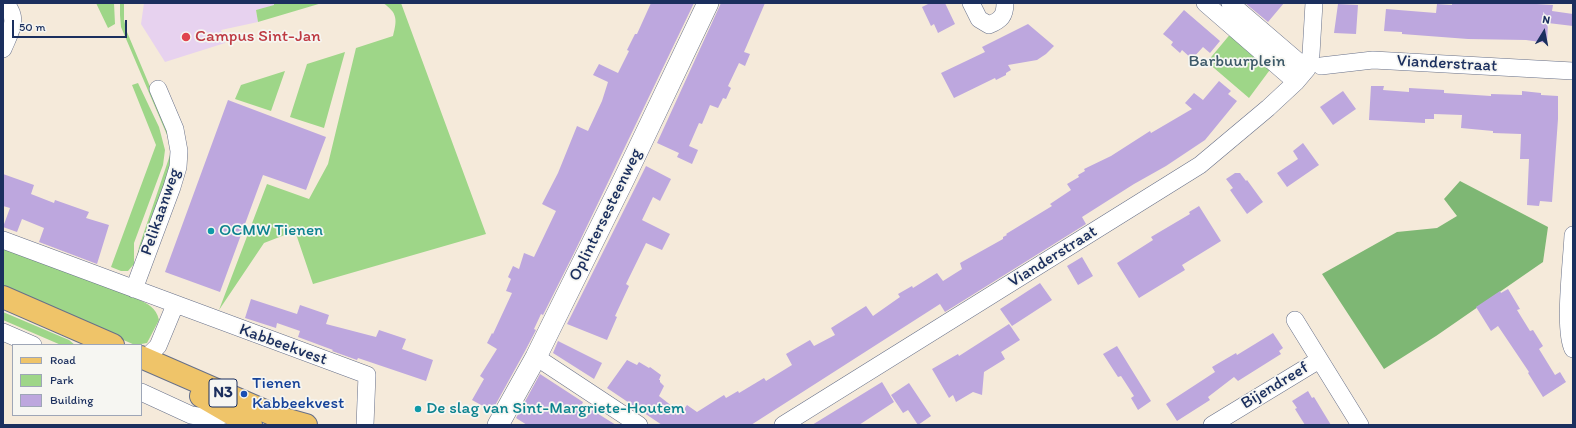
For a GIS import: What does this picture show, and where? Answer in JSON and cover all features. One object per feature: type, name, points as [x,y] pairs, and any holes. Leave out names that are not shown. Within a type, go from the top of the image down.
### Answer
[{"type":"main road","points":[[3,297],[111,344]]},
{"type":"main road","points":[[3,306],[90,344]]},
{"type":"main road","name":"N3","points":[[142,361],[251,425]]},
{"type":"main road","name":"N3","points":[[142,361],[281,418],[306,425]]},
{"type":"street","points":[[3,49],[14,21],[11,9],[6,3]]},
{"type":"street","name":"Oplintersesteenweg","points":[[498,425],[536,357],[621,186],[708,3]]},
{"type":"street","points":[[971,3],[979,19],[989,24],[999,21],[1005,10],[1005,3]]},
{"type":"street","points":[[1205,3],[1308,73]]},
{"type":"street","points":[[1230,3],[1308,73]]},
{"type":"street","points":[[1308,73],[1311,54],[1314,3]]},
{"type":"street","name":"Vianderstraat","points":[[783,425],[1200,166],[1308,73],[1373,60],[1573,71]]},
{"type":"street","name":"Pelikaanweg","points":[[134,289],[178,167],[179,151],[175,129],[158,89]]},
{"type":"street","points":[[1573,235],[1569,322],[1570,344],[1573,349]]},
{"type":"street","name":"Kabbeekvest","points":[[3,240],[366,375],[365,425]]},
{"type":"street","points":[[142,361],[158,346],[175,305]]},
{"type":"street","points":[[1295,320],[1360,425]]},
{"type":"street","points":[[3,332],[31,344]]},
{"type":"street","points":[[536,357],[639,425]]},
{"type":"street","name":"Bijendreef","points":[[1212,425],[1319,360]]},
{"type":"street","points":[[142,392],[191,415],[210,418],[231,414]]},
{"type":"shaded area","name":"Campus Sint-Jan","points":[[144,3],[274,3],[275,5],[256,10],[258,22],[221,30],[225,43],[165,62],[141,24]]},
{"type":"green space","points":[[96,3],[114,3],[115,24],[108,28]]},
{"type":"green space","points":[[120,3],[124,3],[124,20],[127,32],[172,139],[170,172],[136,261],[139,247],[170,155],[171,146],[121,27]]},
{"type":"green space","points":[[274,3],[322,3],[258,22],[256,10],[274,5]]},
{"type":"green space","points":[[383,3],[401,3],[486,234],[313,284],[295,231],[264,243],[219,310],[267,184],[309,199],[328,164],[356,48],[393,36],[396,21],[395,17],[391,10]]},
{"type":"green space","name":"Barbuurplein","points":[[1232,32],[1272,67],[1249,98],[1207,62]]},
{"type":"green space","points":[[345,52],[324,128],[290,117],[307,64]]},
{"type":"green space","points":[[285,71],[271,111],[235,99],[241,85]]},
{"type":"green space","points":[[138,83],[159,127],[165,150],[163,165],[134,243],[134,264],[128,271],[121,271],[111,267],[156,145],[132,85]]},
{"type":"green space","points":[[1460,181],[1548,227],[1543,262],[1436,336],[1384,369],[1322,274],[1397,232],[1437,228],[1457,216],[1444,199]]},
{"type":"green space","points":[[3,248],[136,298],[154,309],[159,320],[147,343],[133,344],[3,288]]},
{"type":"green space","points":[[3,312],[69,340],[74,344],[59,344],[3,320]]},
{"type":"building","points":[[651,3],[694,3],[575,251],[543,315],[541,314],[534,329],[536,330],[492,411],[472,400],[484,379],[480,376],[497,349],[487,343],[492,333],[493,334],[512,293],[506,291],[511,279],[508,277],[513,266],[519,269],[524,253],[534,257],[556,211],[542,204],[558,173],[577,126],[588,131],[602,101],[608,82],[593,75],[599,64],[618,73],[629,51],[627,50],[635,34],[637,34]]},
{"type":"building","points":[[721,3],[765,3],[744,52],[750,54],[745,66],[739,63],[728,86],[731,88],[726,99],[723,98],[718,108],[710,105],[702,124],[699,123],[689,146],[698,150],[692,164],[677,157],[679,153],[657,143]]},
{"type":"building","points":[[930,3],[945,3],[955,24],[938,33],[934,24],[931,26],[922,7]]},
{"type":"building","points":[[1245,3],[1284,3],[1268,22]]},
{"type":"building","points":[[1452,3],[1521,3],[1553,5],[1552,11],[1573,14],[1573,26],[1548,23],[1547,43],[1526,40],[1468,39],[1402,34],[1402,32],[1384,31],[1386,9],[1436,13],[1437,4],[1452,5]]},
{"type":"building","points":[[1338,4],[1358,5],[1356,34],[1334,33]]},
{"type":"building","points":[[1184,10],[1220,41],[1210,53],[1203,47],[1192,59],[1182,50],[1180,53],[1171,45],[1173,42],[1163,34]]},
{"type":"building","points":[[1028,24],[1054,46],[1037,60],[1008,65],[1011,70],[1006,73],[1006,75],[996,80],[995,78],[954,98],[941,73],[985,52],[982,47]]},
{"type":"building","points":[[1219,81],[1231,91],[1228,94],[1237,101],[1205,140],[1166,166],[1134,184],[1082,217],[1086,224],[945,312],[940,304],[751,425],[662,425],[607,388],[627,360],[637,365],[639,362],[649,368],[650,367],[661,375],[659,380],[664,386],[659,396],[681,413],[687,405],[697,412],[724,395],[726,398],[738,391],[739,393],[764,378],[766,381],[792,365],[786,354],[810,340],[814,346],[835,335],[831,328],[866,306],[873,316],[900,297],[898,294],[912,286],[913,288],[937,273],[943,281],[962,269],[960,263],[1003,239],[1003,237],[1007,235],[1006,234],[1052,206],[1050,204],[1071,190],[1067,184],[1079,177],[1078,175],[1085,171],[1084,169],[1111,156],[1150,131],[1151,133],[1192,109],[1185,103],[1194,93],[1203,100]]},
{"type":"building","points":[[1371,86],[1384,86],[1383,90],[1409,92],[1409,88],[1444,90],[1444,93],[1491,96],[1491,94],[1522,95],[1522,91],[1541,93],[1541,95],[1558,96],[1558,119],[1552,202],[1540,201],[1539,206],[1527,205],[1529,159],[1520,159],[1521,134],[1493,133],[1493,131],[1461,128],[1462,115],[1434,114],[1434,119],[1425,119],[1425,123],[1369,120]]},
{"type":"building","points":[[1343,91],[1356,109],[1333,125],[1320,107]]},
{"type":"building","name":"OCMW Tienen","points":[[228,100],[326,137],[306,190],[263,175],[220,292],[165,272]]},
{"type":"building","points":[[1303,143],[1319,165],[1287,187],[1277,173],[1298,159],[1293,151]]},
{"type":"building","points":[[646,166],[671,179],[660,201],[653,197],[642,220],[670,234],[662,250],[646,243],[626,284],[629,286],[615,316],[617,317],[607,340],[567,324]]},
{"type":"building","points":[[1235,173],[1240,173],[1246,181],[1247,180],[1263,202],[1247,214],[1230,190],[1233,188],[1226,179]]},
{"type":"building","points":[[3,174],[34,185],[31,194],[54,203],[55,200],[89,212],[86,218],[109,225],[97,264],[39,242],[44,228],[22,219],[17,232],[3,227],[10,208],[3,206]]},
{"type":"building","points":[[1199,206],[1221,241],[1182,265],[1185,270],[1139,298],[1117,263],[1153,240],[1151,237],[1190,214],[1189,212]]},
{"type":"building","points":[[1082,257],[1093,276],[1078,285],[1067,266]]},
{"type":"building","points":[[1040,283],[1052,300],[1012,326],[1000,309]]},
{"type":"building","points":[[1508,289],[1520,309],[1517,310],[1530,331],[1533,330],[1543,346],[1539,349],[1555,375],[1560,372],[1566,382],[1543,397],[1528,373],[1529,372],[1498,326],[1491,331],[1476,307],[1500,291],[1501,293]]},
{"type":"building","points":[[251,299],[297,314],[300,305],[329,315],[326,324],[376,337],[379,330],[406,339],[402,349],[433,360],[426,381],[358,358],[357,360],[332,351],[333,350],[298,337],[300,331],[277,323],[276,328],[245,318]]},
{"type":"building","points":[[1009,324],[1020,340],[1001,352],[1005,359],[984,372],[982,395],[973,392],[956,402],[953,395],[949,398],[932,369],[958,354],[959,356]]},
{"type":"building","points":[[1273,333],[1283,348],[1279,351],[1281,354],[1238,381],[1234,377],[1208,397],[1210,400],[1177,421],[1166,404],[1215,372],[1212,367],[1236,353],[1237,355]]},
{"type":"building","points":[[558,341],[602,363],[594,379],[553,353]]},
{"type":"building","points":[[1117,346],[1151,401],[1138,410],[1131,398],[1134,396],[1121,376],[1118,377],[1103,354]]},
{"type":"building","points":[[540,374],[583,402],[578,413],[586,418],[592,410],[616,425],[527,425],[516,418]]},
{"type":"building","points":[[882,382],[894,402],[859,425],[812,425]]},
{"type":"building","points":[[909,383],[931,416],[918,425],[908,410],[903,413],[891,395]]},
{"type":"building","points":[[1308,391],[1312,398],[1314,397],[1331,425],[1305,425],[1292,401]]},
{"type":"place","name":"Campus Sint-Jan","points":[[186,37]]},
{"type":"place","name":"OCMW Tienen","points":[[211,231]]},
{"type":"place","name":"Tienen Kabbeekvest","points":[[244,394]]},
{"type":"place","name":"De slag van Sint-Margriete-Houtem","points":[[418,409]]}]
